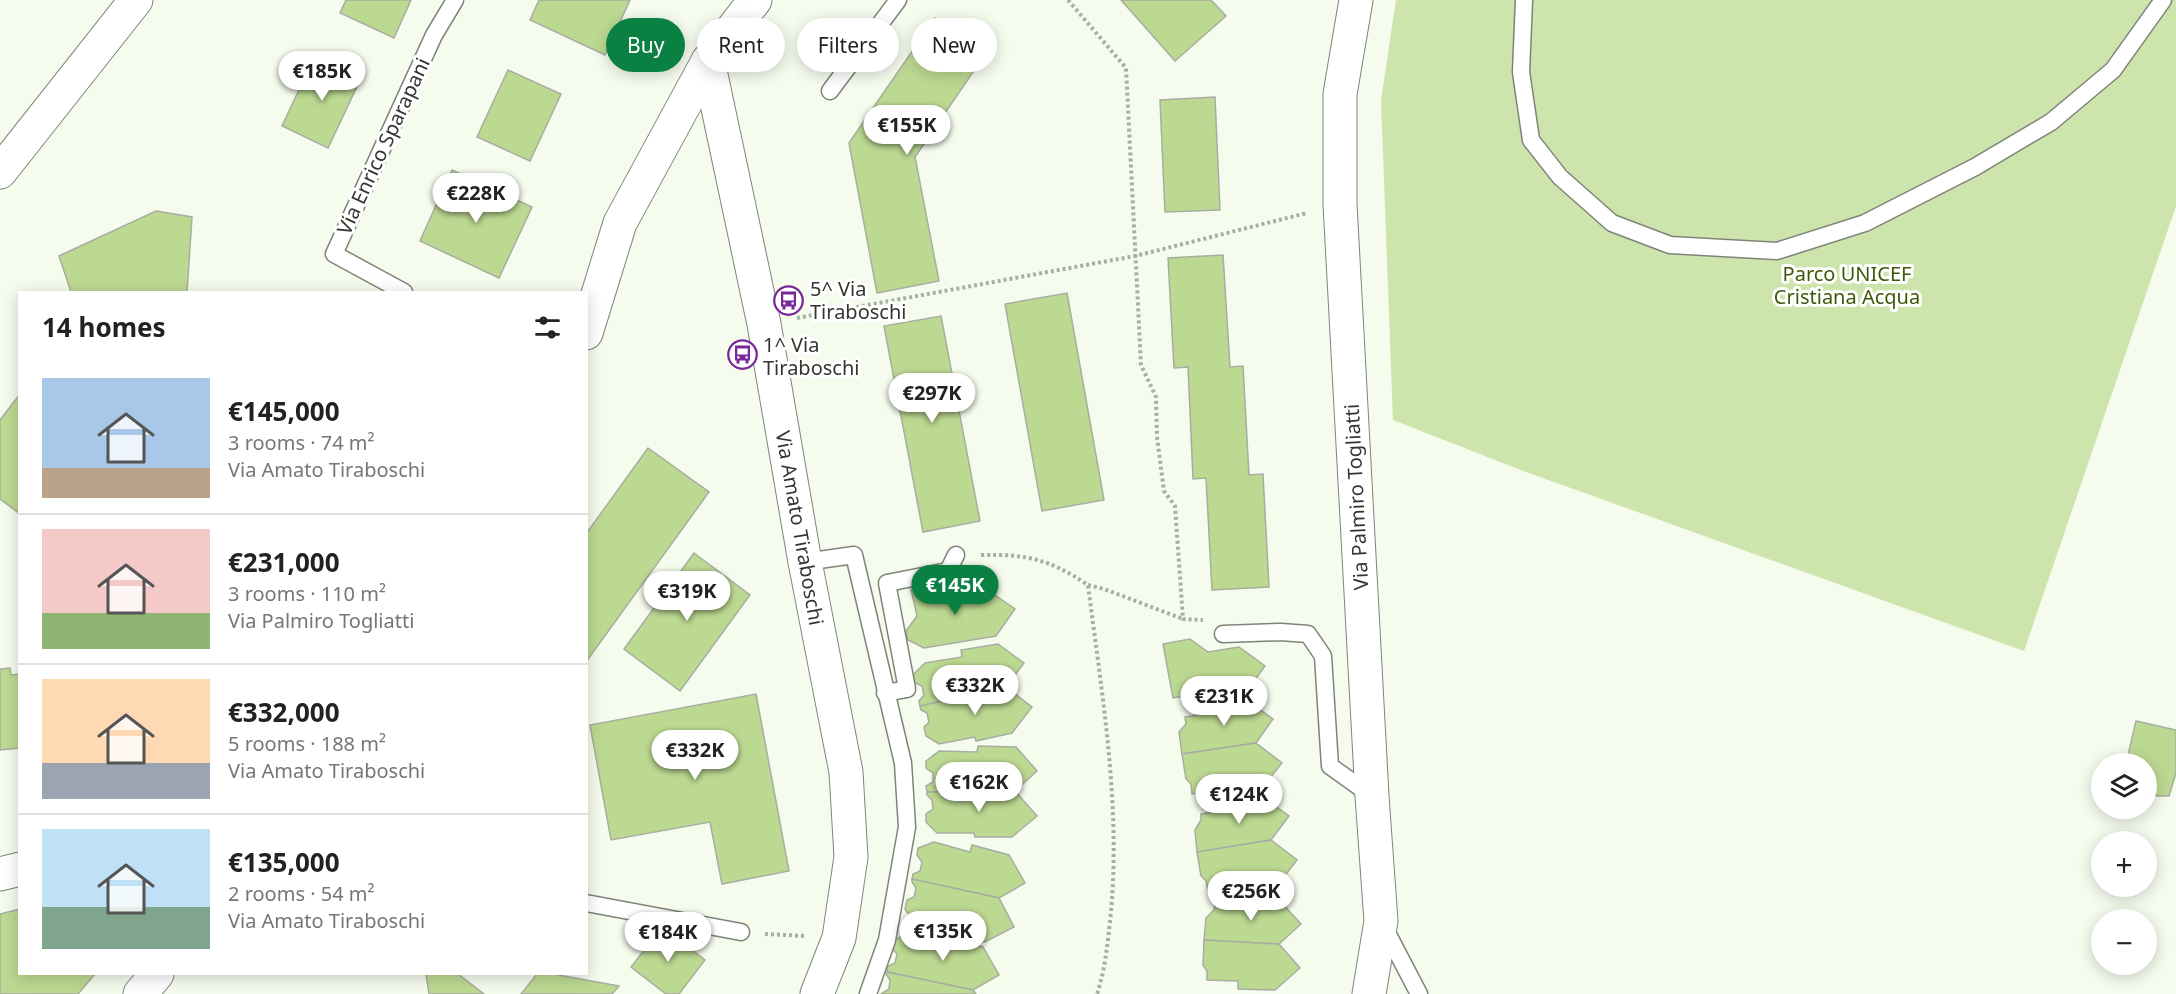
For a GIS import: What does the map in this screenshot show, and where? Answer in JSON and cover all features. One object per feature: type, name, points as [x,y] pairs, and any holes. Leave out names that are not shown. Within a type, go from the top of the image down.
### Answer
[{"type":"street","points":[[0,172],[136,0]]},
{"type":"street","points":[[741,18],[755,0]]},
{"type":"street","name":"Via Palmiro Togliatti","points":[[1356,0],[1340,94],[1340,204],[1372,796],[1381,921],[1369,994]]},
{"type":"street","points":[[588,327],[620,223],[702,72]]},
{"type":"street","name":"Via Amato Tiraboschi","points":[[710,72],[764,324],[846,772],[851,857],[839,938],[817,994]]},
{"type":"street","points":[[0,874],[18,870]]},
{"type":"street","points":[[140,994],[156,975]]},
{"type":"lane","name":"Via Enrico Sparapani","points":[[402,291],[334,254],[434,35],[455,0]]},
{"type":"lane","points":[[830,91],[898,0]]},
{"type":"lane","points":[[1524,0],[1521,72],[1531,140],[1560,177],[1612,223],[1670,245],[1777,251],[1865,223],[1975,167],[2051,122],[2113,70],[2163,0]]},
{"type":"lane","points":[[806,562],[855,555],[903,764],[907,826],[887,940],[868,994]]},
{"type":"lane","points":[[885,693],[907,689],[887,584],[948,571],[956,555]]},
{"type":"lane","points":[[1223,634],[1281,632],[1308,634],[1323,656],[1330,766],[1372,796]]},
{"type":"lane","points":[[588,903],[741,932]]},
{"type":"lane","points":[[1381,921],[1419,994]]},
{"type":"path","points":[[1068,0],[1126,68],[1141,364],[1156,397],[1157,437],[1164,491],[1175,506],[1183,619]]},
{"type":"path","points":[[764,324],[1135,256],[1340,204]]},
{"type":"path","points":[[956,555],[1008,555],[1036,559],[1062,568],[1088,585],[1183,619],[1211,621],[1223,634]]},
{"type":"path","points":[[1088,585],[1105,716],[1114,819],[1113,895],[1105,969],[1097,994]]},
{"type":"path","points":[[741,932],[839,938]]},
{"type":"green space","name":"Parco UNICEF Cristiana Acqua","points":[[1396,0],[2176,0],[2176,206],[2024,651],[1518,469],[1393,420],[1381,101]]},
{"type":"building","points":[[346,0],[411,0],[394,38],[340,13]]},
{"type":"building","points":[[539,0],[630,0],[622,18],[606,18],[605,55],[530,20]]},
{"type":"building","points":[[1121,0],[1211,0],[1226,16],[1175,61]]},
{"type":"building","points":[[911,53],[911,72],[973,72],[915,157],[939,281],[877,293],[849,143]]},
{"type":"building","points":[[315,56],[361,78],[328,148],[282,126]]},
{"type":"building","points":[[508,70],[561,94],[530,161],[477,137]]},
{"type":"building","points":[[1215,97],[1220,210],[1165,212],[1160,100]]},
{"type":"building","points":[[452,170],[532,207],[499,278],[420,241]]},
{"type":"building","points":[[156,211],[192,217],[187,291],[71,291],[59,256]]},
{"type":"building","points":[[1223,255],[1230,367],[1243,366],[1249,475],[1263,474],[1269,587],[1212,590],[1206,478],[1193,479],[1188,367],[1174,368],[1168,258]]},
{"type":"building","points":[[1067,293],[1104,500],[1042,511],[1005,304]]},
{"type":"building","points":[[941,316],[980,521],[923,532],[884,326]]},
{"type":"building","points":[[18,397],[18,512],[0,499],[0,420]]},
{"type":"building","points":[[648,448],[709,492],[588,659],[588,531]]},
{"type":"building","points":[[694,553],[750,595],[680,691],[624,649]]},
{"type":"building","points":[[943,583],[959,597],[989,591],[1015,609],[996,636],[924,648],[908,640],[906,631],[917,616],[911,589]]},
{"type":"building","points":[[1190,639],[1208,652],[1239,647],[1265,666],[1246,692],[1215,698],[1207,692],[1173,698],[1163,644]]},
{"type":"building","points":[[998,644],[1024,663],[1006,687],[920,706],[919,701],[924,695],[922,686],[915,683],[913,675],[925,663],[962,657],[961,650]]},
{"type":"building","points":[[10,668],[11,675],[18,674],[18,748],[0,750],[0,669]]},
{"type":"building","points":[[1006,687],[1032,707],[1012,733],[976,741],[975,737],[939,744],[926,736],[924,727],[929,722],[927,713],[921,710],[920,706]]},
{"type":"building","points":[[756,694],[789,871],[722,884],[710,822],[611,840],[590,725]]},
{"type":"building","points":[[1247,700],[1273,719],[1256,743],[1182,754],[1179,732],[1186,724],[1185,717],[1211,713],[1210,706]]},
{"type":"building","points":[[2136,721],[2176,730],[2176,773],[2169,796],[2157,796],[2157,753],[2129,753]]},
{"type":"building","points":[[1256,743],[1282,763],[1261,789],[1225,796],[1223,788],[1192,794],[1191,784],[1186,779],[1182,754]]},
{"type":"building","points":[[978,746],[1016,747],[1037,771],[1015,791],[927,792],[926,786],[933,782],[933,773],[926,768],[926,761],[939,751],[977,752]]},
{"type":"building","points":[[1015,791],[1037,816],[1012,837],[975,837],[974,833],[937,833],[926,822],[926,814],[933,809],[932,800],[927,792]]},
{"type":"building","points":[[1263,797],[1289,816],[1271,840],[1197,852],[1195,830],[1201,820],[1201,814],[1227,810],[1226,803]]},
{"type":"building","points":[[1271,840],[1297,860],[1277,886],[1240,893],[1239,885],[1208,891],[1206,881],[1201,876],[1197,852]]},
{"type":"building","points":[[934,842],[970,852],[972,845],[1009,855],[1025,883],[999,898],[912,879],[913,874],[920,871],[922,862],[917,855],[918,848]]},
{"type":"building","points":[[912,879],[999,898],[1014,927],[985,942],[949,934],[950,930],[914,922],[905,909],[907,900],[914,897],[916,888]]},
{"type":"building","points":[[1242,898],[1279,900],[1301,924],[1279,944],[1204,940],[1206,918],[1214,910],[1215,904],[1242,905]]},
{"type":"building","points":[[18,910],[18,975],[94,975],[78,994],[0,994],[0,914]]},
{"type":"building","points":[[662,927],[705,960],[679,994],[666,994],[631,967]]},
{"type":"building","points":[[908,934],[945,944],[947,937],[983,947],[999,975],[973,990],[887,972],[888,966],[895,963],[897,954],[891,947],[893,940]]},
{"type":"building","points":[[1204,940],[1279,944],[1300,968],[1275,990],[1238,989],[1238,981],[1207,980],[1207,971],[1203,965]]},
{"type":"building","points":[[887,972],[973,990],[976,994],[881,994],[889,989],[890,980]]},
{"type":"building","points":[[426,975],[459,975],[484,994],[429,994]]},
{"type":"building","points":[[536,975],[558,975],[619,986],[612,994],[521,994]]},
{"type":"place","name":"5^ Via Tiraboschi","points":[[789,300]]},
{"type":"place","name":"1^ Via Tiraboschi","points":[[742,355]]}]
